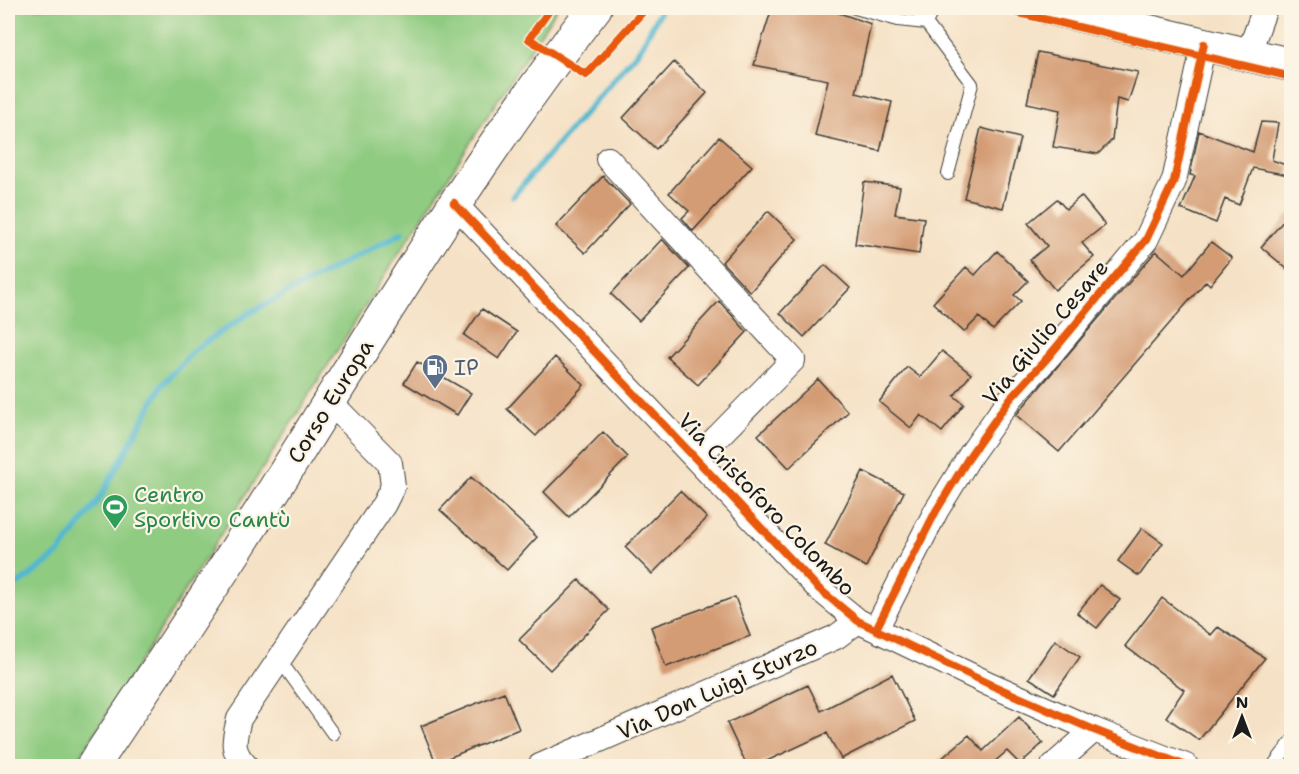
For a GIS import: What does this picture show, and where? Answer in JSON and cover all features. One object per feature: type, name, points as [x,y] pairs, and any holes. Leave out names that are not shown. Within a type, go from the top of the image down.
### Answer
[{"type":"main road","name":"Corso Europa","points":[[549,67],[580,8]]},
{"type":"main road","name":"Corso Europa","points":[[93,766],[260,513],[454,203],[549,67],[595,8]]},
{"type":"main road","points":[[1049,8],[1292,65]]},
{"type":"street","points":[[1248,55],[1265,8]]},
{"type":"street","name":"Via Giulio Cesare","points":[[867,625],[971,454],[1010,399],[1146,240],[1174,181],[1204,44]]},
{"type":"street","points":[[608,159],[793,360],[697,458]]},
{"type":"street","name":"Via Cristoforo Colombo","points":[[454,203],[818,588],[867,625],[989,684],[1094,730],[1186,766]]},
{"type":"street","points":[[246,766],[237,757],[234,741],[239,719],[384,504],[393,486],[390,463],[330,402]]},
{"type":"street","name":"Via Don Luigi Sturzo","points":[[540,766],[867,625]]},
{"type":"street","points":[[1053,766],[1094,730]]},
{"type":"lane","points":[[855,8],[898,20],[926,23],[972,84],[948,174]]},
{"type":"lane","points":[[926,23],[933,8]]},
{"type":"lane","points":[[279,659],[333,734]]},
{"type":"lane","points":[[1273,766],[1292,741]]},
{"type":"green space","name":"Centro Sportivo Cantù","points":[[8,8],[557,8],[74,766],[8,766]]},
{"type":"building","points":[[772,8],[825,8],[871,24],[856,93],[892,102],[880,151],[815,136],[828,80],[754,65]]},
{"type":"building","points":[[1038,52],[1138,72],[1128,102],[1117,99],[1112,140],[1098,154],[1053,147],[1060,110],[1027,103]]},
{"type":"building","points":[[674,62],[707,93],[656,149],[623,118]]},
{"type":"building","points":[[1261,122],[1278,123],[1272,160],[1291,167],[1288,175],[1253,168],[1239,205],[1225,199],[1216,223],[1181,209],[1195,176],[1190,175],[1199,131],[1253,152]]},
{"type":"building","points":[[981,128],[1020,138],[1003,208],[964,198]]},
{"type":"building","points":[[719,137],[752,166],[693,231],[682,218],[689,211],[669,193]]},
{"type":"building","points":[[603,176],[630,204],[585,253],[556,226]]},
{"type":"building","points":[[864,182],[900,187],[895,214],[924,218],[919,254],[855,244]]},
{"type":"building","points":[[1081,196],[1105,225],[1082,243],[1094,257],[1055,290],[1030,260],[1047,246],[1028,223],[1057,199],[1066,209]]},
{"type":"building","points":[[768,211],[797,239],[750,292],[722,262]]},
{"type":"building","points":[[1292,211],[1292,273],[1261,247]]},
{"type":"building","points":[[662,239],[689,268],[639,321],[611,294]]},
{"type":"building","points":[[1211,242],[1232,258],[1210,285],[1206,281],[1059,452],[1016,415],[1156,251],[1184,275]]},
{"type":"building","points":[[997,251],[1028,281],[1014,295],[1021,301],[993,330],[979,317],[964,332],[933,303],[966,267],[975,275]]},
{"type":"building","points":[[825,265],[850,288],[804,337],[780,313]]},
{"type":"building","points":[[719,301],[747,332],[698,385],[667,357]]},
{"type":"building","points":[[482,309],[517,332],[499,359],[464,335]]},
{"type":"building","points":[[942,351],[971,374],[954,396],[964,404],[942,432],[921,415],[911,428],[879,402],[907,367],[920,377]]},
{"type":"building","points":[[555,357],[584,385],[536,436],[507,409]]},
{"type":"building","points":[[417,362],[471,393],[457,415],[404,383]]},
{"type":"building","points":[[818,379],[848,412],[789,468],[758,435]]},
{"type":"building","points":[[603,432],[628,457],[569,517],[544,492]]},
{"type":"building","points":[[863,471],[904,492],[866,567],[825,545]]},
{"type":"building","points":[[471,477],[537,537],[507,570],[440,510]]},
{"type":"building","points":[[680,491],[707,518],[652,574],[625,547]]},
{"type":"building","points":[[1142,528],[1163,543],[1139,576],[1118,561]]},
{"type":"building","points":[[579,580],[609,610],[550,670],[519,640]]},
{"type":"building","points":[[1100,585],[1120,600],[1097,628],[1077,613]]},
{"type":"building","points":[[735,597],[750,636],[666,667],[651,627]]},
{"type":"building","points":[[1162,598],[1211,635],[1218,627],[1265,658],[1199,740],[1166,717],[1184,690],[1125,646]]},
{"type":"building","points":[[1055,640],[1080,657],[1054,694],[1029,678]]},
{"type":"building","points":[[892,674],[915,721],[841,759],[827,733],[756,766],[747,766],[727,723],[808,685],[821,711]]},
{"type":"building","points":[[504,692],[519,729],[436,763],[421,726]]},
{"type":"building","points":[[1019,717],[1043,743],[1020,764],[1007,751],[993,763],[996,766],[933,766],[969,735],[983,751]]},
{"type":"waterway","points":[[513,196],[640,49],[662,8]]},
{"type":"waterway","points":[[8,589],[23,581],[58,554],[99,500],[162,385],[194,350],[251,312],[403,232]]},
{"type":"cycle path","points":[[551,8],[529,39],[586,75],[646,8]]},
{"type":"cycle path","points":[[997,8],[1292,77]]},
{"type":"cycle path","points":[[876,629],[936,511],[971,454],[1010,399],[1146,240],[1174,181],[1204,44]]},
{"type":"cycle path","points":[[454,203],[818,588],[858,621],[989,684],[1094,730],[1186,766]]},
{"type":"place","name":"IP","points":[[435,390]]},
{"type":"place","name":"Centro Sportivo Cantù","points":[[115,530]]}]
